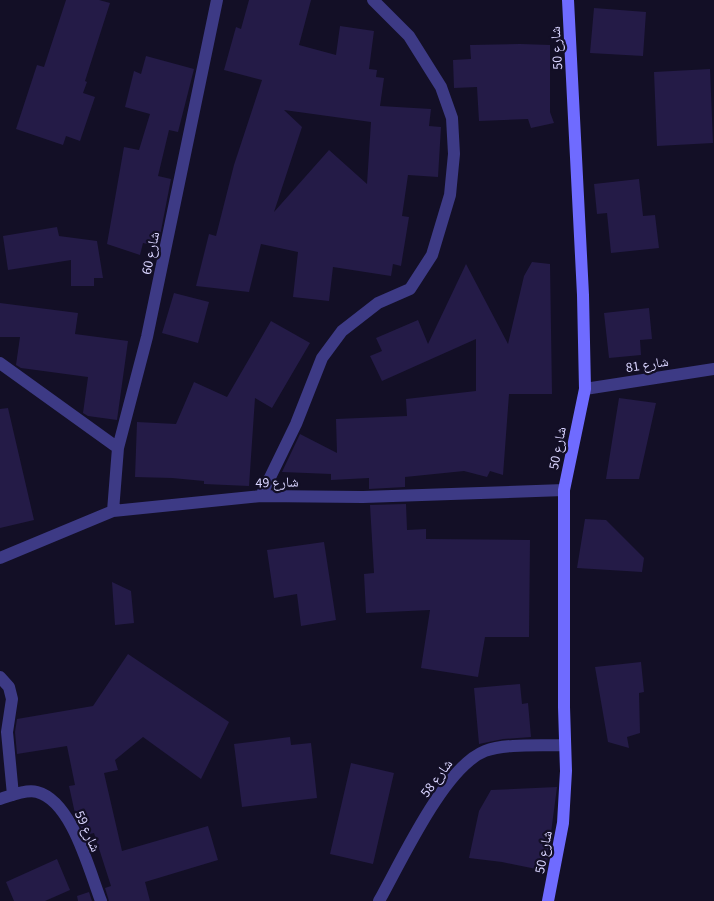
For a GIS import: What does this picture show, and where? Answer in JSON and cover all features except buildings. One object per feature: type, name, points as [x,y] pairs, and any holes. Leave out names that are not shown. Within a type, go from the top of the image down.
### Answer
[{"type":"street","name":"شارع 60","points":[[112,511],[118,448],[148,337],[217,0]]},
{"type":"street","points":[[261,496],[296,424],[322,358],[342,331],[378,303],[410,289],[432,255],[450,195],[454,154],[452,118],[441,87],[409,36],[373,0]]},
{"type":"street","name":"شارع 50","points":[[548,901],[563,823],[565,745],[564,490],[585,389],[583,295],[568,0]]},
{"type":"street","points":[[0,363],[118,448]]},
{"type":"street","name":"شارع 81","points":[[585,389],[714,369]]},
{"type":"street","name":"شارع 49","points":[[0,558],[112,511],[261,496],[363,497],[564,490]]},
{"type":"street","points":[[0,677],[9,687],[12,699],[7,732],[13,794]]},
{"type":"street","name":"شارع 58","points":[[379,901],[429,812],[461,767],[486,750],[565,745]]},
{"type":"street","name":"شارع 59","points":[[0,799],[13,794],[36,791],[55,801],[63,810],[101,901]]}]
